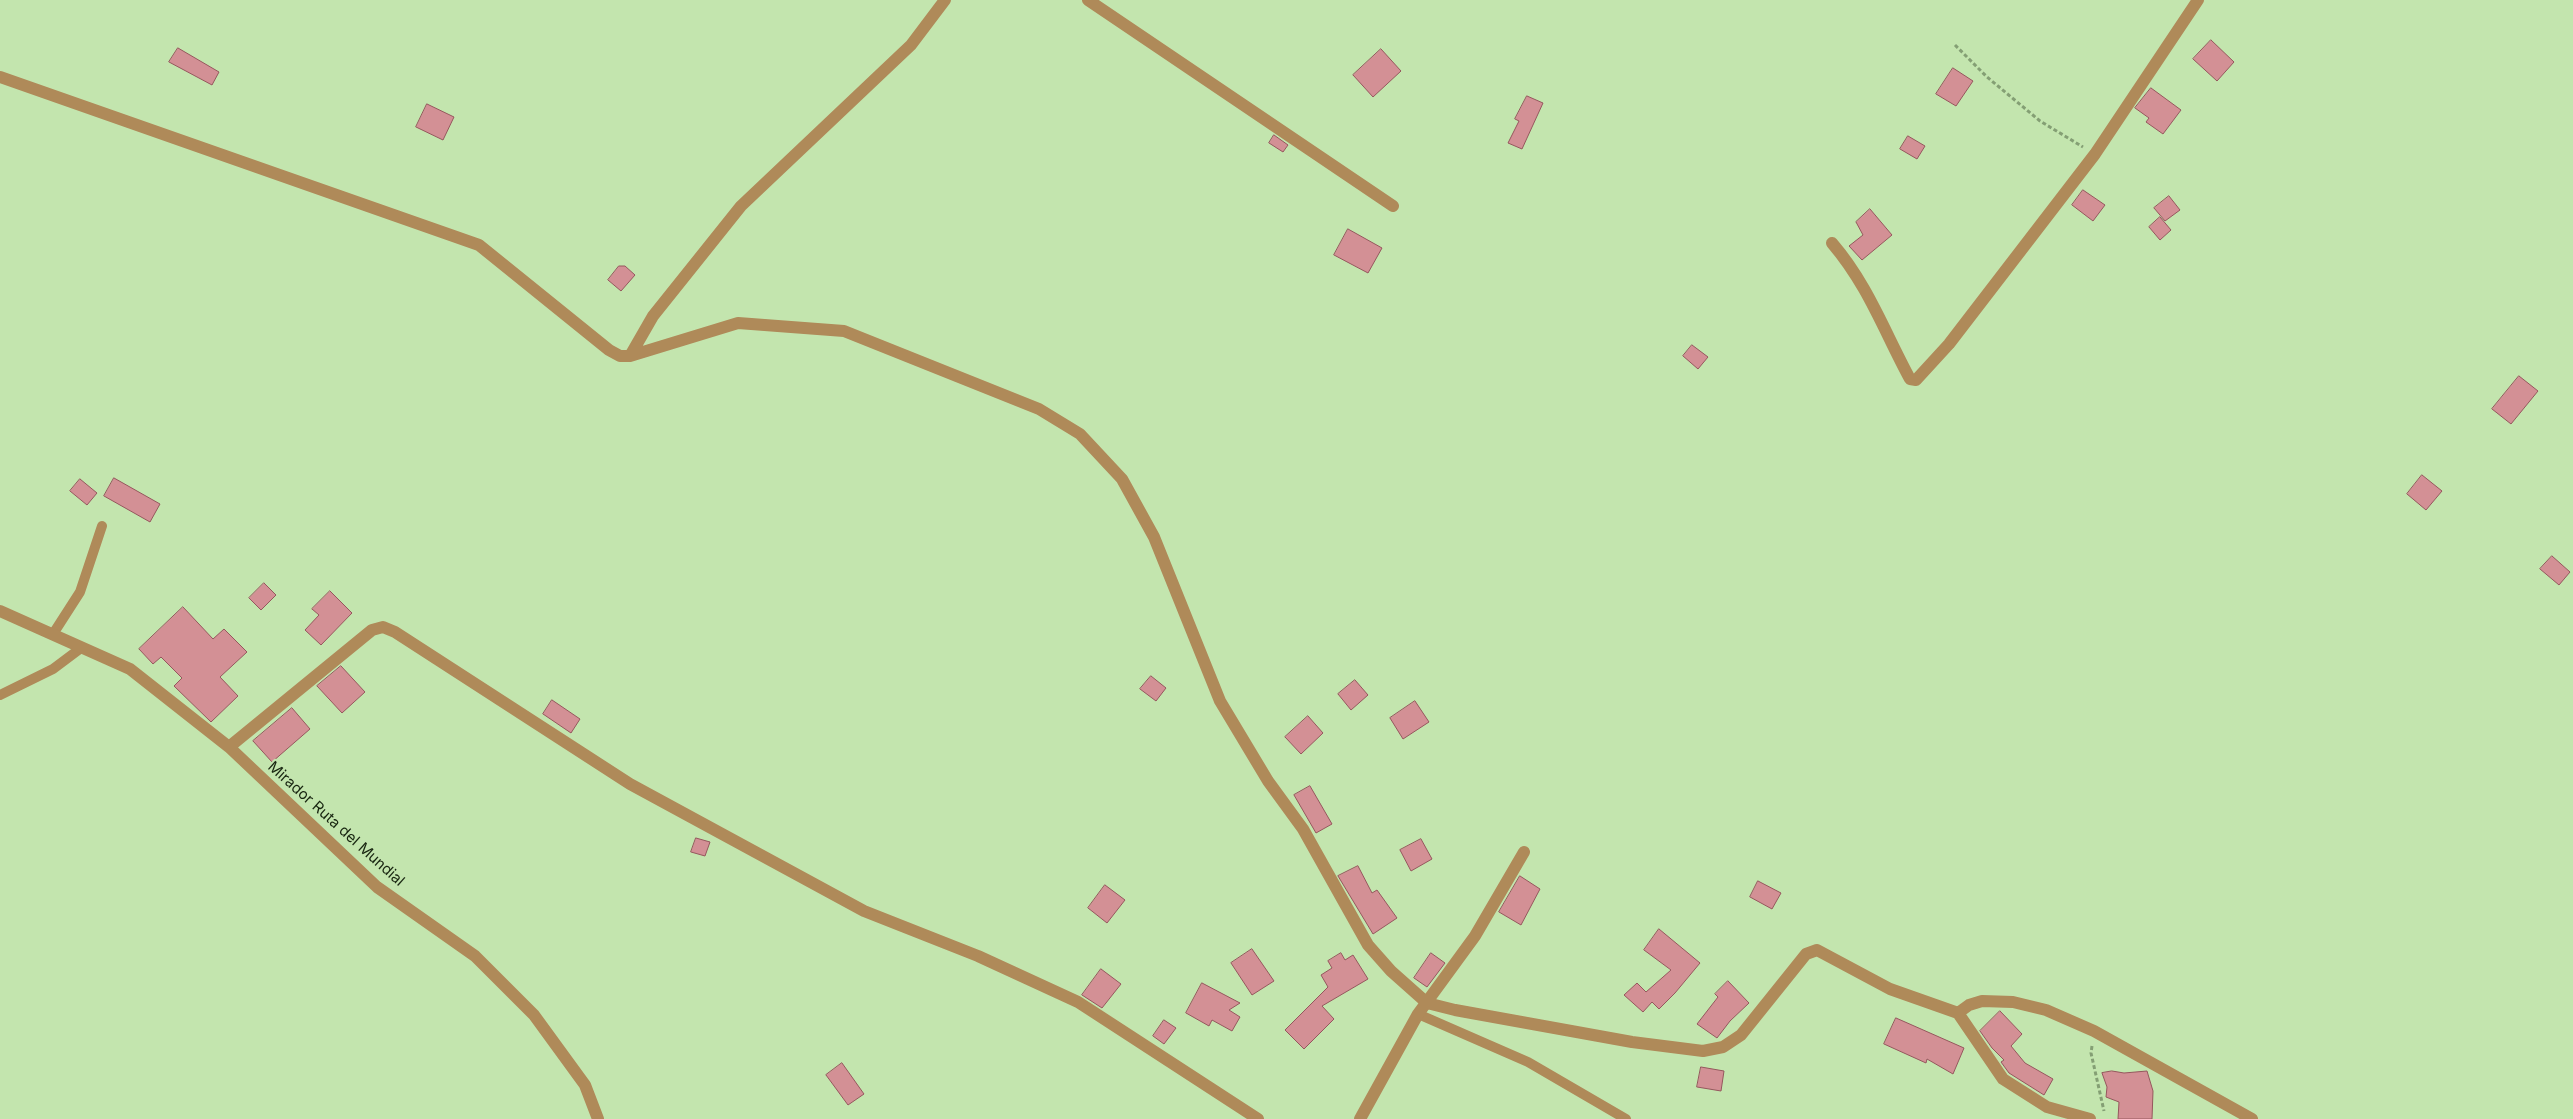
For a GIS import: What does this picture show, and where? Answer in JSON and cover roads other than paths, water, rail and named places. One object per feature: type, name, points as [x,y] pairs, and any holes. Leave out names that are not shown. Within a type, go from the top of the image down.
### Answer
[{"type":"street","points":[[630,356],[653,316],[741,206],[911,45],[945,0]]},
{"type":"street","points":[[1088,0],[1393,206]]},
{"type":"street","points":[[1832,243],[1854,272],[1878,311],[1885,334],[1910,379],[1916,380],[1949,344],[2095,154],[2198,0]]},
{"type":"street","points":[[0,77],[479,245],[608,350],[620,356],[630,356],[738,323],[844,331],[1039,409],[1080,434],[1122,479],[1154,537],[1220,701],[1268,780],[1303,829],[1368,945],[1391,971],[1427,1003],[1488,1018],[1703,1051],[1723,1047],[1742,1035],[1806,954],[1817,950],[1890,989],[1958,1013],[2002,1079],[2047,1107],[2090,1119]]},
{"type":"street","name":"Mirador Ruta del Mundial","points":[[0,611],[130,669],[229,747],[377,887],[475,956],[528,1009],[585,1085],[598,1119]]},
{"type":"street","points":[[229,747],[372,630],[383,627],[630,784],[864,911],[978,956],[1078,1002],[1258,1119]]},
{"type":"street","points":[[1360,1119],[1418,1014],[1475,936],[1524,852]]},
{"type":"street","points":[[1958,1013],[1969,1005],[1982,1001],[2013,1002],[2046,1010],[2094,1031],[2252,1119]]},
{"type":"lane","points":[[53,634],[80,592],[102,526]]},
{"type":"lane","points":[[0,696],[53,669],[81,648]]},
{"type":"lane","points":[[1418,1014],[1528,1062],[1626,1119]]}]
